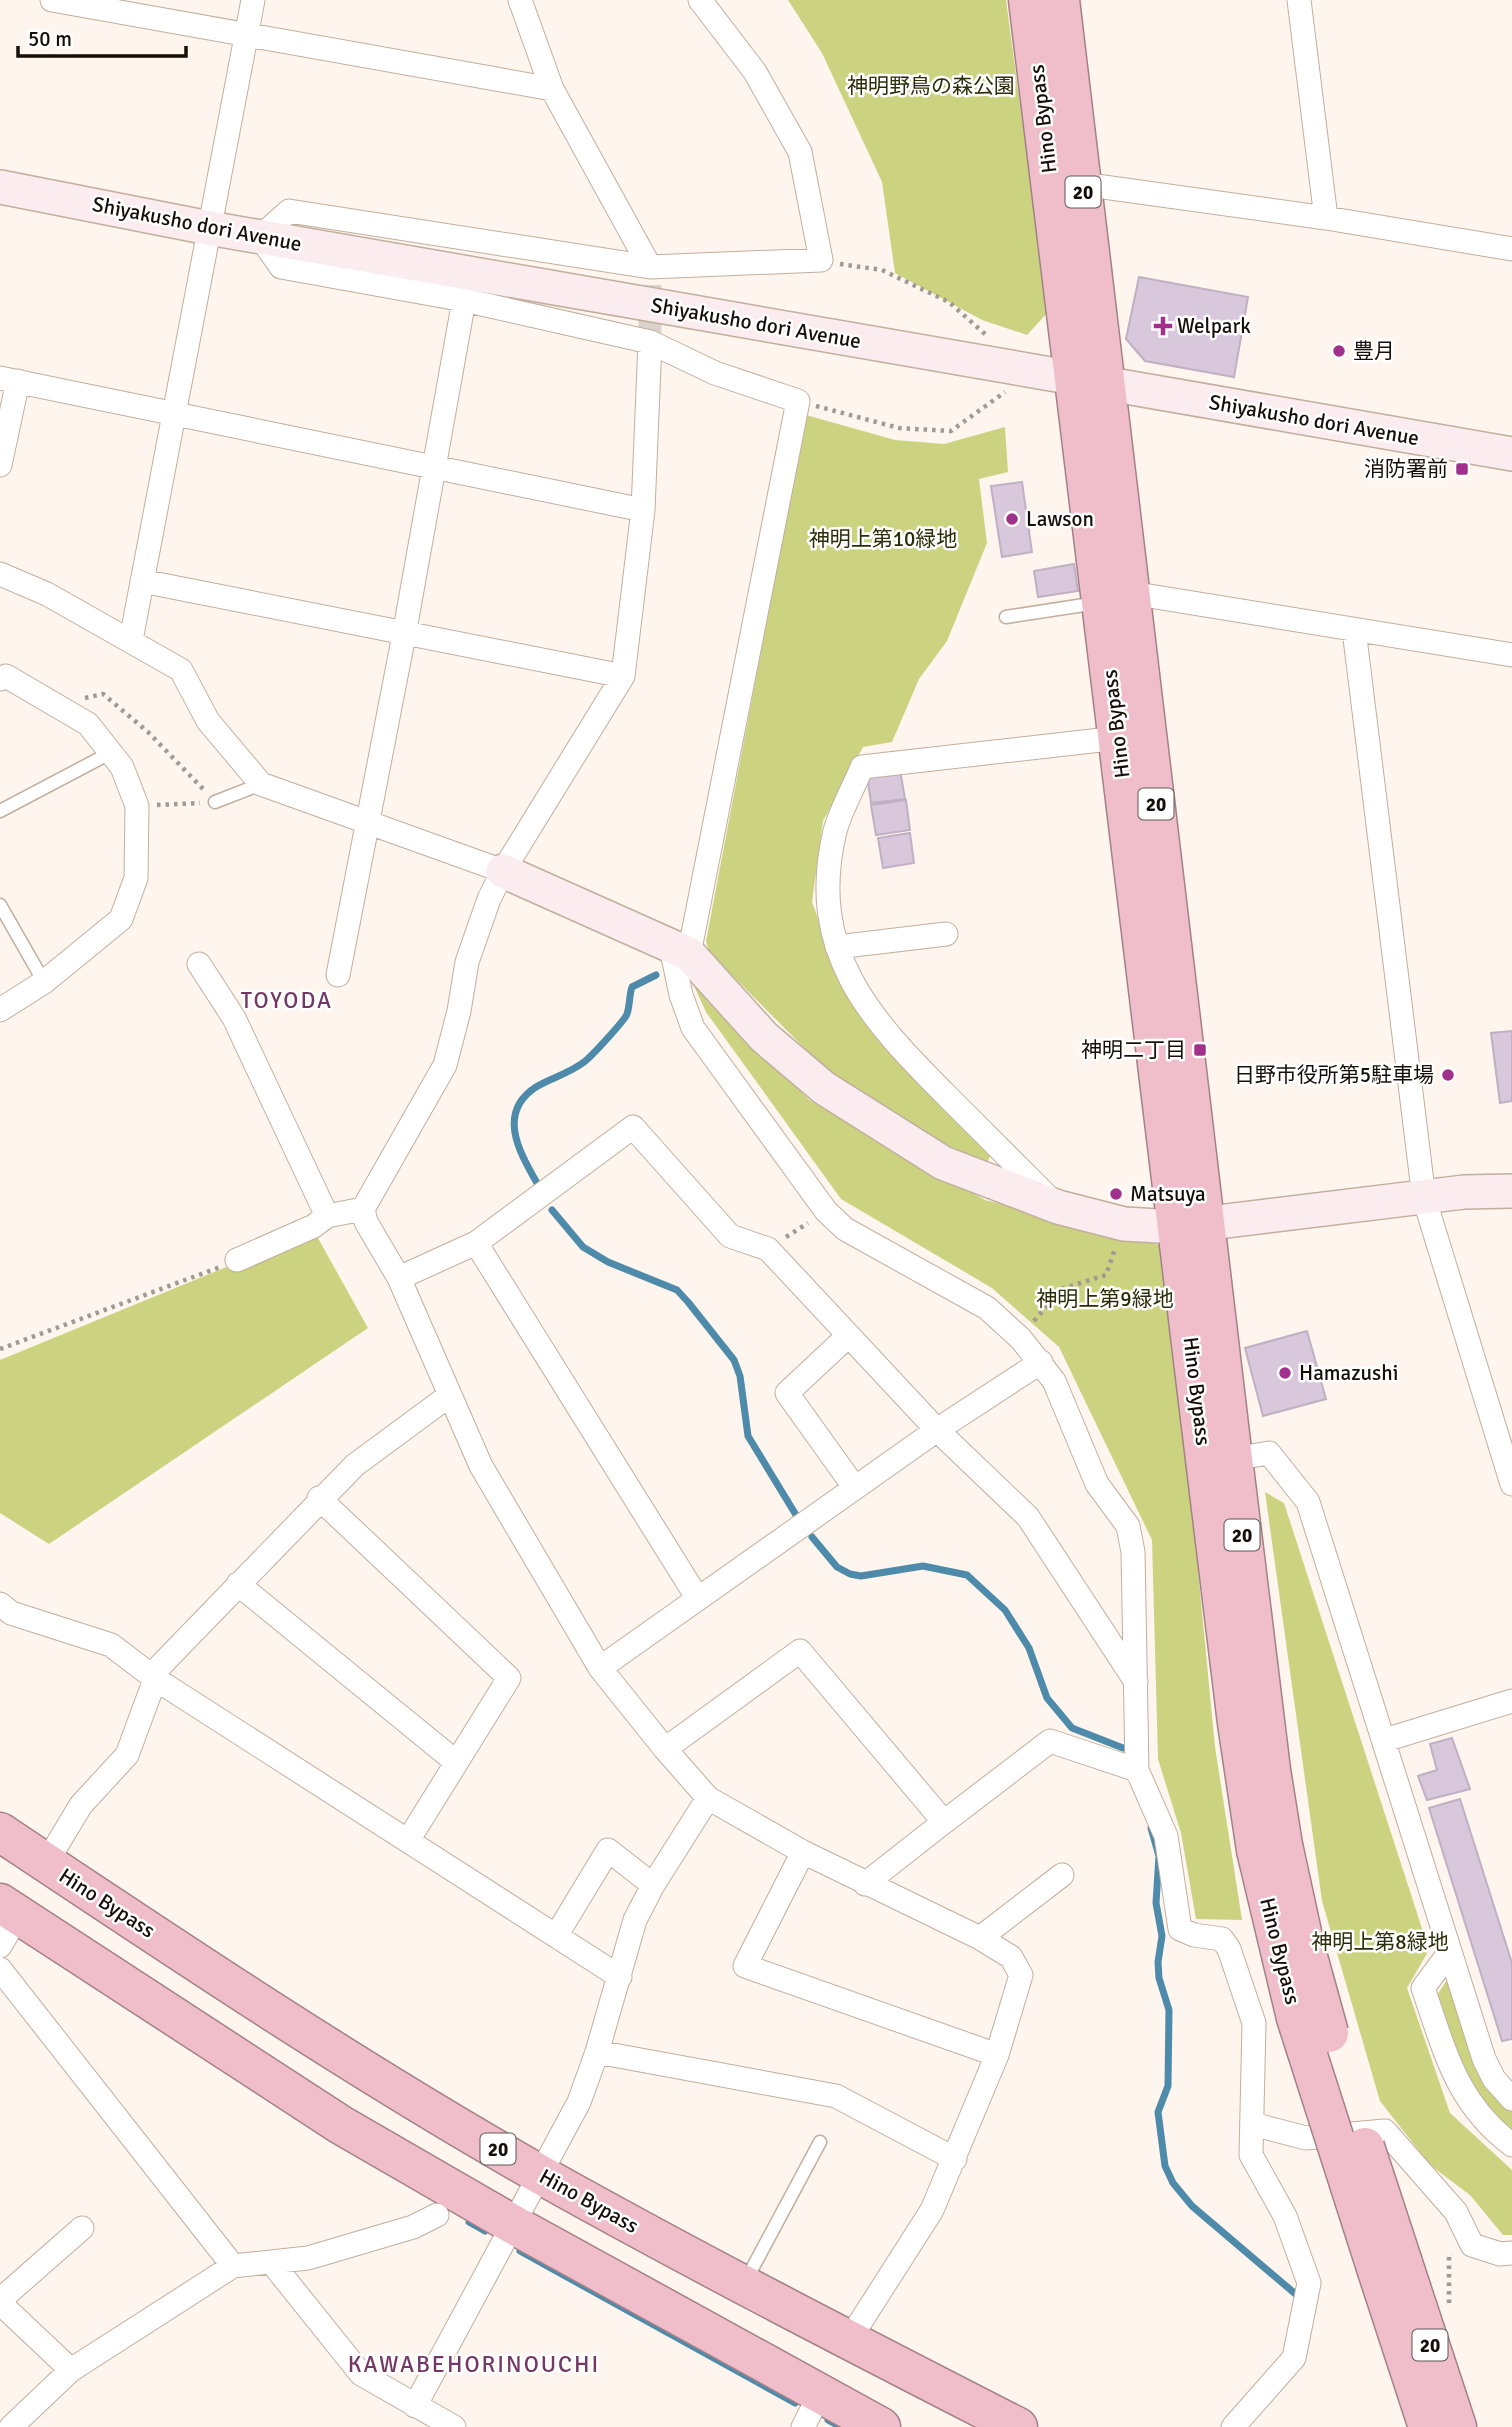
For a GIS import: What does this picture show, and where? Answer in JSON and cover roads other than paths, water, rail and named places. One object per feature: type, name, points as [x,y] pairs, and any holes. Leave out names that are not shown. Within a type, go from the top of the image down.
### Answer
[{"type":"highway","name":"Hino Bypass","points":[[1028,0],[1090,382],[1191,1226],[1243,1774],[1324,2015],[1390,2267],[1428,2427]]},
{"type":"highway","name":"Hino Bypass","points":[[1060,0],[1082,184],[1090,382]]},
{"type":"highway","name":"Hino Bypass","points":[[1116,598],[1118,738],[1191,1226],[1233,1459],[1270,1770],[1270,1848]]},
{"type":"highway","name":"Hino Bypass","points":[[0,1832],[272,2010],[539,2174],[743,2286],[1018,2427]]},
{"type":"highway","points":[[6,1922],[341,2125],[514,2225],[811,2411],[881,2427]]},
{"type":"highway","name":"Hino Bypass","points":[[1390,2267],[1425,2330],[1457,2427]]},
{"type":"street","points":[[52,0],[552,89]]},
{"type":"street","points":[[131,640],[253,0]]},
{"type":"street","points":[[520,0],[552,89],[650,267]]},
{"type":"street","points":[[700,0],[755,72],[800,152],[821,260],[650,267],[289,211],[260,237],[281,267],[464,300],[650,342],[715,373],[798,401],[680,951],[681,995],[693,1028],[826,1211],[845,1229],[987,1308],[1021,1339],[1041,1362],[1054,1381],[1097,1484],[1128,1526],[1133,1552],[1137,1770],[1166,1836],[1180,1929],[1194,1935],[1222,1939],[1229,1949],[1254,2023],[1251,2155],[1286,2216],[1310,2283],[1294,2358],[1233,2427]]},
{"type":"street","points":[[1299,0],[1326,218]]},
{"type":"street","points":[[1082,184],[1326,218],[1512,248]]},
{"type":"street","name":"Shiyakusho dori Avenue","points":[[0,187],[209,228],[1512,454]]},
{"type":"street","points":[[338,975],[404,635],[464,300]]},
{"type":"street","points":[[650,342],[643,510],[623,676],[503,870],[489,899],[467,962],[459,1011],[445,1065],[363,1209],[366,1222],[399,1279],[481,1466],[600,1668],[708,1798],[803,1852],[979,1938],[1011,1957],[1021,1975],[997,2055],[932,2210],[849,2340]]},
{"type":"street","points":[[0,465],[9,379],[643,510]]},
{"type":"street","points":[[0,574],[47,594],[181,670],[208,721],[261,784],[503,870],[680,951],[764,1037],[824,1088],[943,1163],[1058,1207],[1124,1223],[1191,1226],[1424,1198],[1512,1191]]},
{"type":"street","points":[[142,581],[404,635],[623,676]]},
{"type":"street","points":[[1116,598],[1354,630],[1512,656]]},
{"type":"street","points":[[1354,630],[1424,1198],[1512,1484]]},
{"type":"street","points":[[0,679],[6,676],[88,724],[122,767],[137,806],[136,878],[121,919],[44,982],[0,1010]]},
{"type":"street","points":[[1058,1207],[919,1068],[865,1007],[837,947],[828,899],[836,830],[862,767],[1118,738]]},
{"type":"street","points":[[837,947],[946,934]]},
{"type":"street","points":[[199,964],[234,1018],[327,1216]]},
{"type":"street","points":[[399,1279],[476,1243],[633,1127],[730,1236],[768,1248],[937,1430],[1028,1517],[1136,1683]]},
{"type":"street","points":[[237,1260],[314,1226],[327,1216],[363,1209]]},
{"type":"street","points":[[476,1243],[698,1599]]},
{"type":"street","points":[[848,1336],[787,1393],[855,1488]]},
{"type":"street","points":[[600,1668],[937,1430],[1041,1362]]},
{"type":"street","points":[[46,1863],[81,1805],[127,1755],[160,1666],[319,1498],[355,1465],[450,1395]]},
{"type":"street","points":[[1233,1459],[1269,1452],[1308,1502],[1484,2059],[1494,2079],[1512,2099]]},
{"type":"street","points":[[319,1498],[509,1678],[409,1839]]},
{"type":"street","points":[[238,1584],[456,1762]]},
{"type":"street","points":[[0,1604],[11,1613],[111,1646],[157,1680],[409,1839],[620,1977]]},
{"type":"street","points":[[666,1749],[800,1651],[944,1822]]},
{"type":"street","points":[[1385,1740],[1512,1701]]},
{"type":"street","points":[[865,1884],[1050,1741],[1137,1770]]},
{"type":"street","points":[[415,2406],[579,2102],[597,2052],[635,1920],[653,1885],[708,1798]]},
{"type":"street","points":[[556,1936],[608,1850],[653,1885]]},
{"type":"street","points":[[803,1852],[745,1966],[997,2055]]},
{"type":"street","points":[[979,1938],[1062,1875]]},
{"type":"street","points":[[1449,1953],[1423,1988],[1460,2087],[1489,2128],[1512,2145]]},
{"type":"street","points":[[0,1969],[233,2266]]},
{"type":"street","points":[[597,2052],[836,2096],[955,2159]]},
{"type":"street","points":[[1252,2124],[1306,2138],[1385,2131],[1456,2212],[1472,2245],[1500,2254],[1512,2253]]},
{"type":"street","points":[[11,2427],[71,2370],[233,2266],[308,2258],[413,2227],[437,2215]]},
{"type":"street","points":[[71,2370],[0,2302],[82,2228]]},
{"type":"street","points":[[272,2263],[361,2374],[454,2427]]},
{"type":"lane","points":[[1006,617],[1116,598]]},
{"type":"lane","points":[[0,811],[112,752]]},
{"type":"lane","points":[[215,802],[261,784]]},
{"type":"lane","points":[[0,905],[44,982]]},
{"type":"lane","points":[[743,2286],[820,2142]]},
{"type":"waterway","points":[[537,1183],[515,1134],[517,1109],[524,1097],[536,1087],[588,1059],[625,1018],[632,987],[656,975]]},
{"type":"waterway","points":[[552,1210],[583,1247],[608,1262],[677,1290],[688,1302],[734,1360],[740,1376],[748,1436],[796,1515]]},
{"type":"waterway","points":[[812,1537],[837,1567],[850,1574],[861,1576],[923,1566],[967,1575],[1005,1610],[1029,1648],[1047,1698],[1072,1728],[1123,1748]]},
{"type":"waterway","points":[[1151,1828],[1159,1856],[1156,1903],[1162,1936],[1158,1962],[1159,1978],[1169,2010],[1168,2086],[1158,2112],[1165,2166],[1173,2183],[1192,2206],[1299,2297]]},
{"type":"waterway","points":[[469,2222],[485,2231]]},
{"type":"waterway","points":[[520,2251],[795,2403]]},
{"type":"waterway","points":[[828,2420],[841,2427]]},
{"type":"tunnel","points":[[650,267],[650,342]]},
{"type":"place","name":"Welpark","points":[[1163,326]]},
{"type":"place","name":"豊月","points":[[1339,351]]},
{"type":"place","name":"消防署前","points":[[1462,469]]},
{"type":"place","name":"Lawson","points":[[1012,519]]},
{"type":"place","name":"神明二丁目","points":[[1200,1050]]},
{"type":"place","name":"日野市役所第5駐車場","points":[[1448,1075]]},
{"type":"place","name":"Matsuya","points":[[1116,1194]]},
{"type":"place","name":"Hamazushi","points":[[1285,1373]]},
{"type":"district","name":"TOYODA","points":[[287,1000]]},
{"type":"district","name":"KAWABEHORINOUCHI","points":[[474,2364]]},
{"type":"park label","name":"神明野鳥の森公園","points":[[931,86]]},
{"type":"park label","name":"神明上第10緑地","points":[[883,539]]},
{"type":"park label","name":"神明上第9緑地","points":[[1105,1299]]},
{"type":"park label","name":"神明上第8緑地","points":[[1380,1942]]}]
